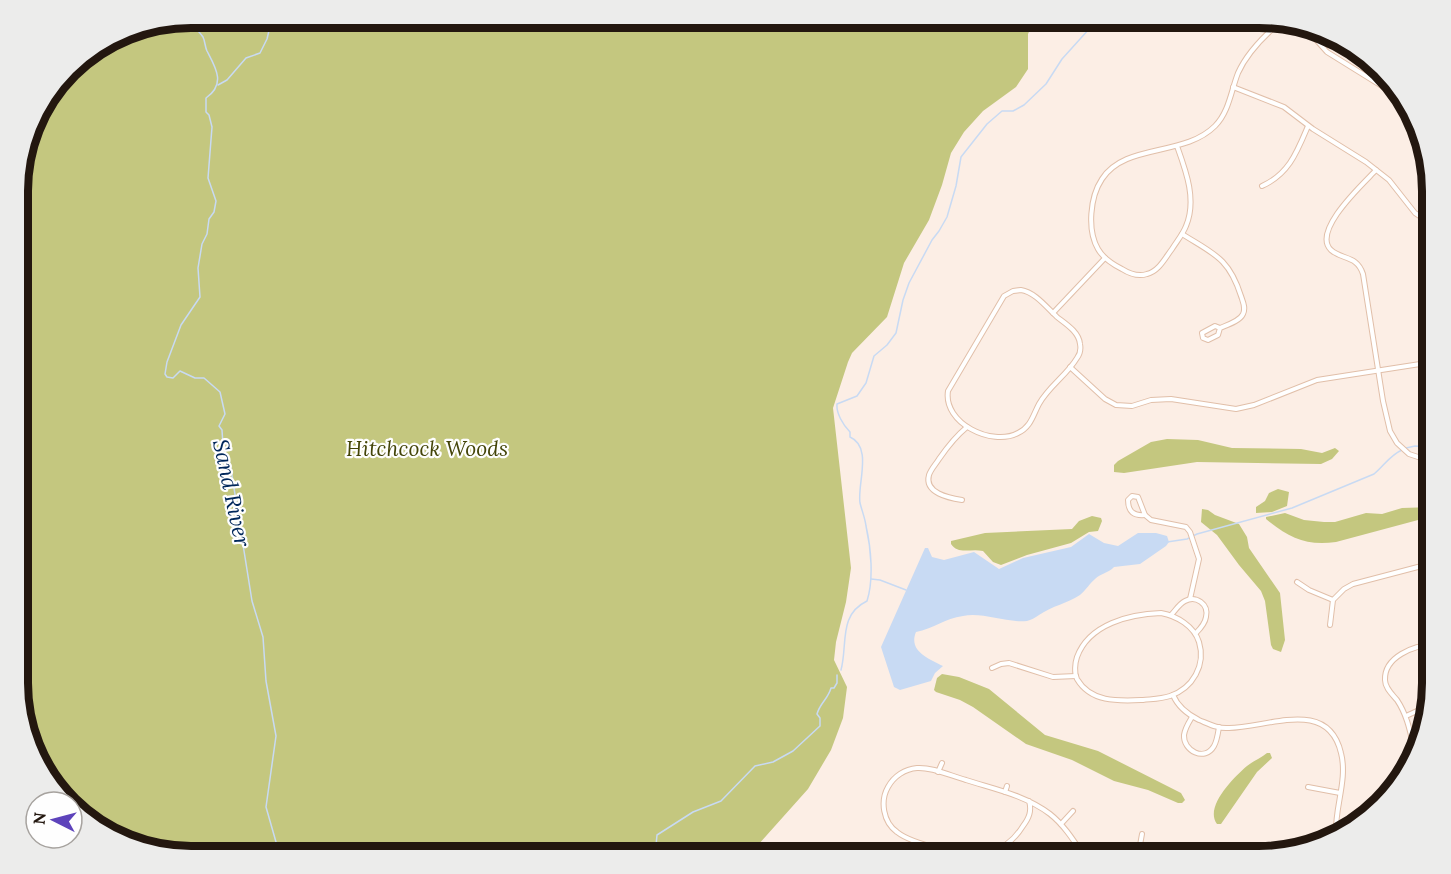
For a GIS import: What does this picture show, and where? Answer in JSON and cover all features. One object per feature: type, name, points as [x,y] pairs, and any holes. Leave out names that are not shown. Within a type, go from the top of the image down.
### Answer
[{"type":"street","points":[[1177,146],[1189,185],[1191,201],[1187,223],[1165,260],[1156,270],[1149,274],[1132,274],[1105,258],[1095,243],[1093,202],[1102,178],[1123,161],[1196,140],[1214,127],[1224,112],[1239,71],[1273,29]]},
{"type":"street","points":[[1315,39],[1327,52],[1386,89]]},
{"type":"street","points":[[1233,87],[1284,107],[1308,126],[1376,170],[1395,187],[1422,217]]},
{"type":"street","points":[[1262,186],[1274,181],[1288,167],[1308,126]]},
{"type":"street","points":[[1376,170],[1336,214],[1327,239],[1332,250],[1349,258],[1362,270],[1387,421],[1397,443],[1409,454],[1422,458]]},
{"type":"street","points":[[1182,234],[1220,259],[1235,275],[1245,310],[1238,319],[1220,328],[1215,326],[1204,330],[1203,338],[1208,340],[1218,336],[1220,328]]},
{"type":"street","points":[[1053,313],[1105,258]]},
{"type":"street","points":[[1013,291],[1025,291],[1053,313],[1079,338],[1079,354],[1047,392],[1029,425],[1018,433],[1000,437],[980,433],[968,427],[948,407],[948,391],[1004,296],[1013,291]]},
{"type":"street","points":[[1070,367],[1105,399],[1116,405],[1132,406],[1151,400],[1171,399],[1236,409],[1254,405],[1317,380],[1422,364]]},
{"type":"street","points":[[962,500],[934,491],[929,484],[928,477],[948,445],[968,427]]},
{"type":"street","points":[[1145,515],[1137,516],[1132,513],[1128,506],[1128,500],[1132,496],[1138,497],[1145,515],[1151,520],[1186,527],[1190,532],[1199,559],[1190,599]]},
{"type":"street","points":[[1330,625],[1333,600],[1344,589],[1353,584],[1422,566]]},
{"type":"street","points":[[1297,582],[1333,600]]},
{"type":"street","points":[[1171,615],[1181,603],[1190,599],[1201,602],[1207,612],[1205,622],[1196,633]]},
{"type":"street","points":[[1161,613],[1184,622],[1196,633],[1200,646],[1200,666],[1189,684],[1173,695],[1156,699],[1124,701],[1102,698],[1085,689],[1076,676],[1076,660],[1080,650],[1090,637],[1115,622],[1146,614],[1161,613]]},
{"type":"street","points":[[1412,740],[1406,716],[1385,680],[1391,664],[1403,653],[1422,646]]},
{"type":"street","points":[[993,668],[1009,663],[1053,676],[1076,676]]},
{"type":"street","points":[[1173,695],[1178,705],[1192,717],[1219,728],[1256,727],[1297,719],[1307,719],[1318,723],[1330,733],[1341,753],[1337,826]]},
{"type":"street","points":[[1406,716],[1420,710]]},
{"type":"street","points":[[1192,717],[1184,738],[1186,745],[1193,752],[1202,754],[1210,751],[1216,744],[1219,728]]},
{"type":"street","points":[[938,772],[942,763]]},
{"type":"street","points":[[935,845],[900,834],[891,826],[884,808],[884,795],[891,782],[903,772],[922,768],[1029,801],[1061,824],[1076,845]]},
{"type":"street","points":[[1005,792],[1007,786]]},
{"type":"street","points":[[1308,787],[1340,793]]},
{"type":"street","points":[[1004,845],[1018,833],[1031,811],[1029,801]]},
{"type":"street","points":[[1061,824],[1073,811]]},
{"type":"street","points":[[1140,845],[1142,834]]},
{"type":"green space","name":"Hitchcock Woods","points":[[192,28],[1031,28],[1028,34],[1028,69],[1016,87],[983,111],[964,132],[951,153],[929,220],[904,263],[887,317],[852,353],[833,408],[851,568],[834,660],[847,687],[843,718],[831,750],[808,789],[757,845],[192,846],[150,840],[129,833],[110,824],[84,805],[84,790],[69,790],[50,764],[41,745],[34,724],[28,682],[28,192],[34,150],[41,129],[50,110],[76,76],[110,50],[129,41],[150,34]]},
{"type":"green space","points":[[1167,439],[1198,440],[1232,448],[1301,449],[1322,453],[1335,448],[1339,451],[1332,459],[1321,464],[1197,462],[1124,473],[1114,472],[1114,465],[1118,461],[1151,442]]},
{"type":"green space","points":[[1278,489],[1289,492],[1287,506],[1272,512],[1256,513],[1256,507],[1265,501],[1269,493]]},
{"type":"green space","points":[[1422,507],[1422,519],[1325,543],[1290,536],[1266,519],[1266,517],[1285,513],[1304,520],[1335,522],[1366,513],[1382,514],[1402,508]]},
{"type":"green space","points":[[1202,509],[1239,524],[1247,537],[1249,548],[1280,593],[1285,640],[1281,652],[1273,649],[1271,645],[1265,601],[1261,591],[1217,535],[1201,522]]},
{"type":"green space","points":[[1092,516],[1101,518],[1098,531],[1089,532],[1071,543],[1001,565],[993,562],[983,551],[961,550],[951,544],[951,541],[985,533],[1072,529],[1079,521]]},
{"type":"green space","points":[[942,674],[959,677],[989,689],[1045,735],[1098,751],[1181,793],[1185,800],[1178,803],[1148,790],[1114,781],[1072,760],[1026,744],[973,707],[936,692],[934,690],[937,678]]},
{"type":"green space","points":[[1270,753],[1272,758],[1257,772],[1221,824],[1217,824],[1214,809],[1222,793],[1247,766]]},
{"type":"water","points":[[1138,533],[1156,533],[1167,536],[1169,542],[1140,564],[1114,567],[1097,577],[1080,595],[1032,619],[1019,621],[971,615],[950,619],[916,632],[914,639],[917,649],[921,654],[943,666],[935,673],[931,681],[900,690],[894,687],[881,647],[925,548],[928,548],[932,557],[944,560],[974,552],[999,569],[1023,558],[1071,547],[1089,534],[1104,543],[1118,546]]},
{"type":"waterway","name":"Sand River","points":[[195,28],[203,37],[217,76],[216,87],[206,98],[206,112],[212,127],[208,178],[216,201],[202,244],[198,268],[200,297],[181,325],[167,362],[165,374],[173,378],[180,371],[195,378],[204,378],[220,392],[225,414],[219,426],[222,430],[224,461],[230,463],[252,601],[263,637],[266,681],[276,736],[266,807],[277,846]]},
{"type":"waterway","points":[[218,85],[227,80],[246,58],[260,53],[270,28]]},
{"type":"waterway","points":[[841,670],[848,622],[858,607],[867,601],[871,564],[868,535],[860,503],[861,449],[850,437],[850,432],[839,415],[837,404],[857,396],[866,383],[874,356],[896,333],[909,283],[947,217],[961,157],[987,124],[1002,111],[1013,111],[1024,105],[1046,84],[1062,59],[1090,28]]},
{"type":"waterway","points":[[1406,448],[1422,446]]},
{"type":"waterway","points":[[1167,542],[1187,539],[1197,534],[1292,508],[1374,474],[1402,450]]},
{"type":"waterway","points":[[871,579],[906,590]]},
{"type":"waterway","points":[[656,846],[657,835],[693,812],[721,801],[755,766],[773,762],[793,751],[820,726],[820,718],[817,714],[831,688],[834,688],[837,683],[837,675]]}]
